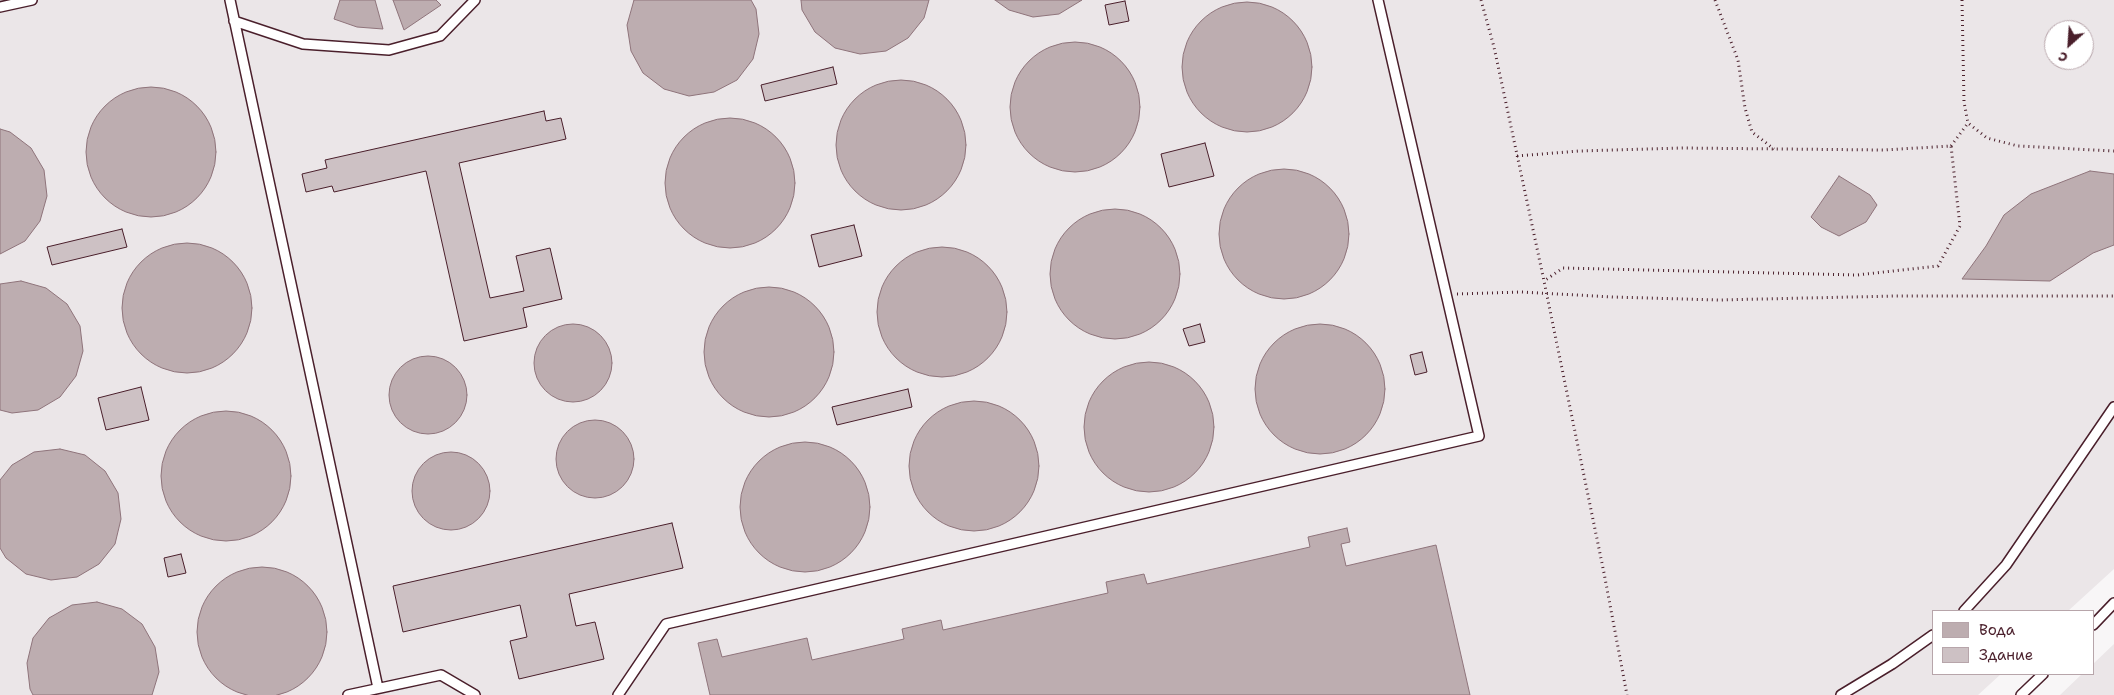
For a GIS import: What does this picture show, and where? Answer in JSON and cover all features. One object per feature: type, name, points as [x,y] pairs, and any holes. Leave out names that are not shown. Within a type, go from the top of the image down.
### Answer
[{"type":"lane","points":[[0,7],[32,0]]},
{"type":"lane","points":[[230,0],[378,688]]},
{"type":"lane","points":[[234,21],[303,44],[389,50],[440,36],[475,0]]},
{"type":"lane","points":[[618,695],[666,624],[1479,436],[1378,0]]},
{"type":"lane","points":[[1965,610],[2006,565],[2114,407]]},
{"type":"lane","points":[[2094,624],[2114,603]]},
{"type":"lane","points":[[1841,695],[1892,664],[1932,636]]},
{"type":"lane","points":[[348,695],[441,675],[475,695]]},
{"type":"lane","points":[[2021,695],[2042,675]]},
{"type":"path","points":[[1480,0],[1494,47],[1544,281],[1627,695]]},
{"type":"path","points":[[1715,0],[1738,60],[1745,108],[1752,132],[1774,149]]},
{"type":"path","points":[[1962,0],[1964,102],[1968,123],[1987,138],[2018,146],[2114,151]]},
{"type":"path","points":[[1544,281],[1563,268],[1857,275],[1938,266],[1960,226],[1951,146],[1968,123]]},
{"type":"path","points":[[1517,156],[1580,151],[1682,148],[1883,150],[1951,146]]},
{"type":"path","points":[[1446,294],[1521,292],[1718,300],[1906,296],[2114,296]]},
{"type":"shaded area","points":[[0,0],[2114,0],[2114,569],[2069,610],[1932,610],[1932,675],[2000,675],[1978,695],[0,695]]},
{"type":"shaded area","points":[[2114,644],[2114,695],[2060,695],[2081,675],[2094,675],[2094,663]]},
{"type":"water","points":[[340,0],[375,0],[383,29],[357,27],[334,19]]},
{"type":"water","points":[[393,0],[436,0],[441,5],[404,30]]},
{"type":"water","points":[[634,0],[751,0],[756,9],[759,34],[753,59],[737,80],[714,92],[689,96],[664,89],[643,73],[631,51],[627,25]]},
{"type":"water","points":[[801,0],[929,0],[924,18],[908,38],[886,51],[860,54],[835,48],[815,32],[802,10]]},
{"type":"water","points":[[995,0],[1082,0],[1059,14],[1033,17],[1009,10]]},
{"type":"water","points":[[1247,2],[1260,3],[1272,7],[1293,21],[1307,42],[1311,54],[1311,80],[1307,92],[1293,113],[1272,127],[1260,131],[1247,132],[1234,131],[1222,127],[1201,113],[1187,92],[1183,80],[1182,67],[1183,54],[1187,42],[1201,21],[1222,7],[1234,3]]},
{"type":"water","points":[[1075,42],[1088,43],[1100,47],[1121,61],[1135,82],[1139,94],[1139,120],[1135,132],[1121,153],[1100,167],[1088,171],[1075,172],[1062,171],[1050,167],[1029,153],[1015,132],[1011,120],[1010,107],[1011,94],[1015,82],[1029,61],[1050,47],[1062,43]]},
{"type":"water","points":[[901,80],[914,81],[926,85],[947,99],[961,120],[965,132],[965,158],[961,170],[947,191],[926,205],[914,209],[901,210],[888,209],[876,205],[855,191],[841,170],[837,158],[836,145],[837,132],[841,120],[855,99],[876,85],[888,81]]},
{"type":"water","points":[[151,87],[164,88],[176,92],[197,106],[211,127],[215,139],[215,165],[211,177],[197,198],[176,212],[164,216],[151,217],[138,216],[126,212],[105,198],[91,177],[87,165],[86,152],[87,139],[91,127],[105,106],[126,92],[138,88]]},
{"type":"water","points":[[730,118],[743,119],[755,123],[776,137],[790,158],[794,170],[794,196],[790,208],[776,229],[755,243],[743,247],[730,248],[717,247],[705,243],[684,229],[670,208],[666,196],[665,183],[666,170],[670,158],[684,137],[705,123],[717,119]]},
{"type":"water","points":[[0,129],[10,132],[31,148],[44,170],[47,196],[40,221],[25,241],[0,254]]},
{"type":"water","points":[[1284,169],[1297,170],[1309,174],[1330,188],[1344,209],[1348,221],[1348,247],[1344,259],[1330,280],[1309,294],[1297,298],[1284,299],[1271,298],[1259,294],[1238,280],[1224,259],[1220,247],[1219,234],[1220,221],[1224,209],[1238,188],[1259,174],[1271,170]]},
{"type":"water","points":[[2090,171],[2114,174],[2114,245],[2093,253],[2050,281],[1962,279],[1986,246],[2004,215],[2031,194]]},
{"type":"water","points":[[1839,176],[1870,195],[1877,205],[1866,222],[1839,236],[1821,227],[1811,217]]},
{"type":"water","points":[[1115,209],[1128,210],[1140,214],[1161,228],[1175,249],[1179,261],[1179,287],[1175,299],[1161,320],[1140,334],[1128,338],[1115,339],[1102,338],[1090,334],[1069,320],[1055,299],[1051,287],[1050,274],[1051,261],[1055,249],[1069,228],[1090,214],[1102,210]]},
{"type":"water","points":[[187,243],[200,244],[212,248],[233,262],[247,283],[251,295],[251,321],[247,333],[233,354],[212,368],[200,372],[187,373],[174,372],[162,368],[141,354],[127,333],[123,321],[122,308],[123,295],[127,283],[141,262],[162,248],[174,244]]},
{"type":"water","points":[[942,247],[955,248],[967,252],[988,266],[1002,287],[1006,299],[1006,325],[1002,337],[988,358],[967,372],[955,376],[942,377],[929,376],[917,372],[896,358],[882,337],[878,325],[877,312],[878,299],[882,287],[896,266],[917,252],[929,248]]},
{"type":"water","points":[[21,281],[46,288],[67,304],[80,326],[83,351],[76,376],[60,397],[38,410],[12,413],[0,410],[0,284]]},
{"type":"water","points":[[769,287],[782,288],[794,292],[815,306],[829,327],[833,339],[833,365],[829,377],[815,398],[794,412],[782,416],[769,417],[756,416],[744,412],[723,398],[709,377],[705,365],[704,352],[705,339],[709,327],[723,306],[744,292],[756,288]]},
{"type":"water","points":[[565,324],[581,324],[595,330],[606,341],[612,355],[612,371],[606,385],[595,396],[581,402],[565,402],[551,396],[540,385],[534,371],[534,355],[540,341],[551,330]]},
{"type":"water","points":[[1320,324],[1333,325],[1345,329],[1366,343],[1380,364],[1384,376],[1384,402],[1380,414],[1366,435],[1345,449],[1333,453],[1320,454],[1307,453],[1295,449],[1274,435],[1260,414],[1256,402],[1255,389],[1256,376],[1260,364],[1274,343],[1295,329],[1307,325]]},
{"type":"water","points":[[420,356],[436,356],[450,362],[461,373],[467,387],[467,403],[461,417],[450,428],[436,434],[420,434],[406,428],[395,417],[389,403],[389,387],[395,373],[406,362]]},
{"type":"water","points":[[1149,362],[1162,363],[1174,367],[1195,381],[1209,402],[1213,414],[1213,440],[1209,452],[1195,473],[1174,487],[1162,491],[1149,492],[1136,491],[1124,487],[1103,473],[1089,452],[1085,440],[1084,427],[1085,414],[1089,402],[1103,381],[1124,367],[1136,363]]},
{"type":"water","points":[[974,401],[987,402],[999,406],[1020,420],[1034,441],[1038,453],[1038,479],[1034,491],[1020,512],[999,526],[987,530],[974,531],[961,530],[949,526],[928,512],[914,491],[910,479],[909,466],[910,453],[914,441],[928,420],[949,406],[961,402]]},
{"type":"water","points":[[226,411],[239,412],[251,416],[272,430],[286,451],[290,463],[290,489],[286,501],[272,522],[251,536],[239,540],[226,541],[213,540],[201,536],[180,522],[166,501],[162,489],[161,476],[162,463],[166,451],[180,430],[201,416],[213,412]]},
{"type":"water","points":[[587,420],[603,420],[617,426],[628,437],[634,451],[634,467],[628,481],[617,492],[603,498],[587,498],[573,492],[562,481],[556,467],[556,451],[562,437],[573,426]]},
{"type":"water","points":[[805,442],[818,443],[830,447],[851,461],[865,482],[869,494],[869,520],[865,532],[851,553],[830,567],[818,571],[805,572],[792,571],[780,567],[759,553],[745,532],[741,520],[740,507],[741,494],[745,482],[759,461],[780,447],[792,443]]},
{"type":"water","points":[[60,449],[85,455],[105,471],[118,493],[121,519],[115,544],[99,564],[77,577],[51,580],[26,574],[6,558],[0,548],[0,480],[12,465],[34,452]]},
{"type":"water","points":[[443,452],[459,452],[473,458],[484,469],[490,483],[490,499],[484,513],[473,524],[459,530],[443,530],[429,524],[418,513],[412,499],[412,483],[418,469],[429,458]]},
{"type":"water","points":[[1347,528],[1350,542],[1341,544],[1346,566],[1436,545],[1470,695],[710,695],[698,643],[717,639],[722,657],[807,638],[812,660],[904,639],[902,629],[941,620],[943,630],[1108,593],[1106,582],[1144,574],[1147,584],[1310,547],[1308,537]]},
{"type":"water","points":[[249,568],[275,568],[298,578],[316,596],[326,619],[326,645],[316,668],[298,686],[275,696],[249,696],[226,686],[208,668],[198,645],[198,619],[208,596],[226,578]]},
{"type":"water","points":[[97,602],[122,609],[142,624],[155,647],[159,672],[152,695],[33,695],[30,689],[27,663],[33,638],[49,618],[72,605]]},
{"type":"building","points":[[1125,1],[1129,21],[1109,25],[1105,5]]},
{"type":"building","points":[[833,67],[837,84],[765,101],[761,85]]},
{"type":"building","points":[[544,111],[546,121],[561,118],[566,139],[459,163],[490,298],[524,291],[516,256],[550,248],[562,299],[523,308],[527,327],[464,341],[426,171],[334,192],[332,186],[306,192],[302,174],[327,168],[325,160]]},
{"type":"building","points":[[1205,143],[1214,176],[1169,187],[1161,154]]},
{"type":"building","points":[[854,225],[862,256],[819,267],[811,235]]},
{"type":"building","points":[[122,229],[127,247],[52,265],[47,247]]},
{"type":"building","points":[[1200,324],[1205,342],[1189,346],[1183,329]]},
{"type":"building","points":[[1422,352],[1427,372],[1415,375],[1410,355]]},
{"type":"building","points":[[141,387],[149,420],[106,430],[98,398]]},
{"type":"building","points":[[908,389],[912,407],[837,425],[832,407]]},
{"type":"building","points":[[672,523],[683,568],[569,594],[576,626],[595,622],[604,659],[519,679],[510,641],[527,637],[520,605],[403,632],[393,586]]},
{"type":"building","points":[[181,554],[186,573],[168,577],[164,558]]}]
